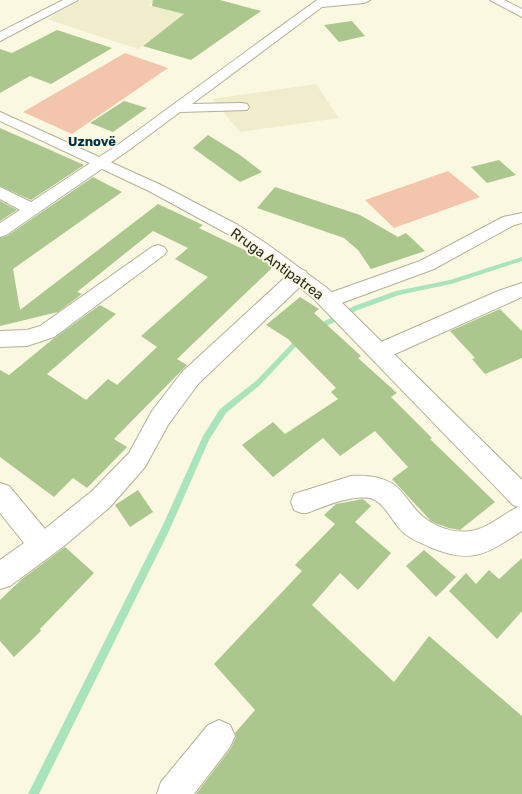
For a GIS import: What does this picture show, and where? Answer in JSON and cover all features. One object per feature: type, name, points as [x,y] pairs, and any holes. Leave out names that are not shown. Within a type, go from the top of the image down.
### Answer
[{"type":"street","points":[[0,37],[72,0]]},
{"type":"street","points":[[0,231],[101,162],[321,2],[364,0]]},
{"type":"street","points":[[496,0],[522,14]]},
{"type":"street","points":[[176,108],[242,107]]},
{"type":"street","name":"Rruga Antipatrea","points":[[0,116],[101,162],[194,208],[232,229],[299,276],[332,305],[522,497]]},
{"type":"street","points":[[0,192],[32,209]]},
{"type":"street","points":[[332,305],[427,265],[509,221],[522,218]]},
{"type":"street","points":[[0,339],[27,338],[47,332],[85,306],[158,251]]},
{"type":"street","points":[[0,576],[42,546],[102,499],[137,460],[160,418],[190,378],[299,276]]},
{"type":"street","points":[[379,352],[505,296],[522,290]]},
{"type":"street","points":[[303,502],[352,487],[369,487],[381,490],[390,497],[414,526],[448,543],[463,546],[476,544],[522,517]]},
{"type":"street","points":[[0,494],[42,546]]},
{"type":"street","points":[[172,794],[219,736]]},
{"type":"shaded area","points":[[81,0],[155,0],[148,5],[184,14],[138,49],[47,19]]},
{"type":"shaded area","points":[[125,53],[168,68],[72,134],[23,112]]},
{"type":"shaded area","points":[[316,84],[339,118],[240,132],[212,99]]},
{"type":"shaded area","points":[[448,171],[480,197],[394,228],[365,200]]},
{"type":"building","points":[[153,0],[220,0],[261,11],[191,60],[143,46],[184,14],[152,6]]},
{"type":"building","points":[[352,21],[365,36],[339,42],[324,25]]},
{"type":"building","points":[[57,30],[112,48],[51,84],[30,76],[0,93],[0,49],[12,53]]},
{"type":"building","points":[[124,101],[147,108],[113,132],[90,123]]},
{"type":"building","points":[[0,128],[84,165],[31,200],[0,186]]},
{"type":"building","points":[[208,135],[240,155],[262,172],[240,182],[193,148]]},
{"type":"building","points":[[499,160],[516,175],[487,183],[471,167]]},
{"type":"building","points":[[93,177],[122,192],[13,269],[20,310],[158,204],[203,225],[199,228],[261,258],[272,268],[177,359],[187,365],[114,439],[127,447],[87,488],[73,478],[54,497],[0,457],[0,370],[9,375],[53,339],[100,305],[116,314],[47,374],[86,400],[108,379],[117,385],[157,347],[141,336],[208,277],[175,259],[188,248],[153,231],[77,292],[82,294],[58,312],[0,326],[0,238],[7,236]]},
{"type":"building","points":[[275,187],[360,215],[398,237],[406,233],[425,251],[371,269],[358,250],[344,238],[257,208]]},
{"type":"building","points":[[0,201],[17,210],[0,221]]},
{"type":"building","points":[[300,297],[319,309],[314,313],[361,356],[358,358],[397,393],[391,397],[432,438],[430,439],[495,502],[460,530],[435,523],[430,520],[392,479],[408,467],[375,431],[340,456],[323,438],[273,477],[242,445],[273,422],[285,434],[338,399],[331,392],[336,388],[288,339],[266,325]]},
{"type":"building","points":[[500,309],[522,331],[522,358],[485,374],[472,359],[475,358],[450,331]]},
{"type":"building","points":[[138,490],[153,512],[130,527],[115,505]]},
{"type":"building","points":[[363,499],[371,506],[355,522],[391,553],[358,590],[340,573],[312,605],[394,682],[429,636],[522,716],[522,794],[196,794],[231,748],[236,737],[235,733],[255,710],[214,664],[302,571],[295,565],[335,524],[324,515],[336,504]]},
{"type":"building","points":[[65,547],[94,573],[40,629],[41,631],[14,657],[0,641],[0,600],[22,579]]},
{"type":"building","points":[[424,550],[456,577],[436,597],[406,566]]},
{"type":"building","points":[[522,558],[522,611],[497,639],[449,591],[466,573],[476,584],[489,570],[499,579]]},
{"type":"waterway","points":[[317,328],[356,308],[398,293],[451,282],[522,259]]},
{"type":"waterway","points":[[33,794],[166,528],[206,438],[223,411],[258,383],[300,339]]},
{"type":"district","name":"Uznovë","points":[[92,141]]}]
